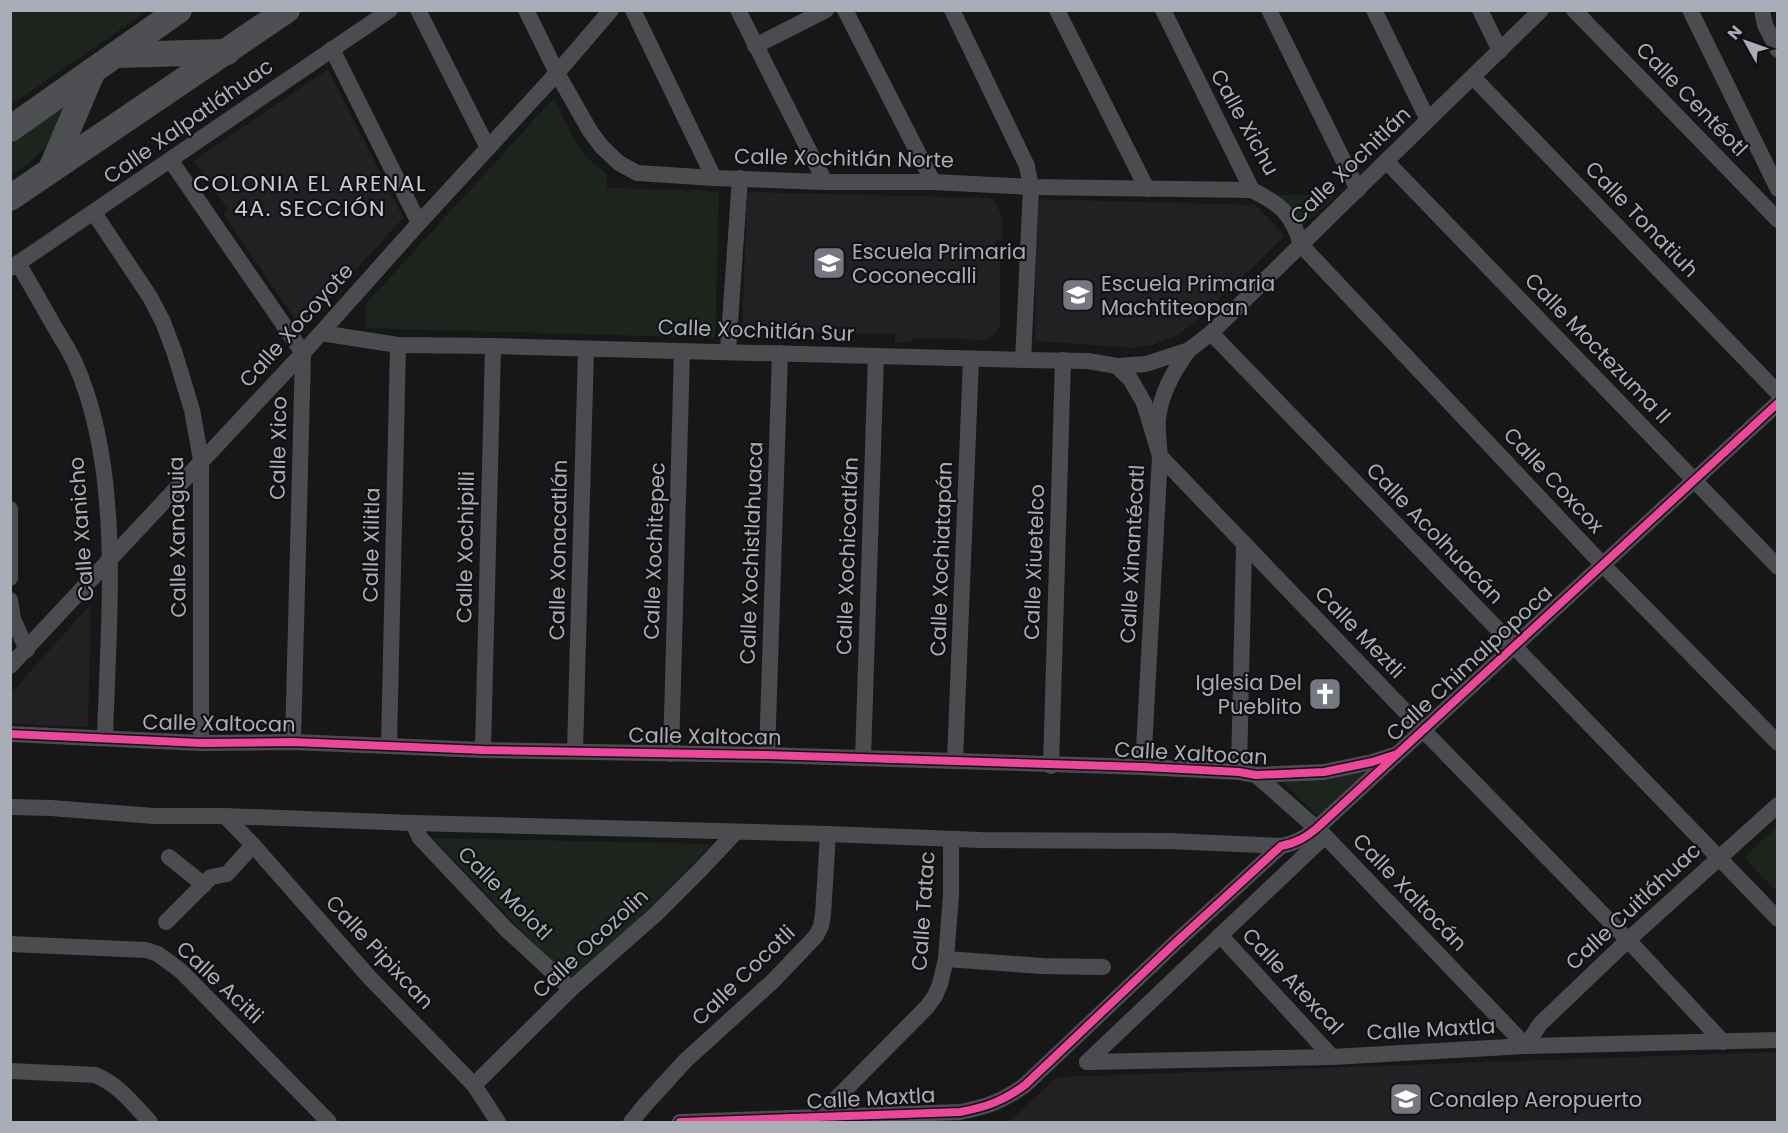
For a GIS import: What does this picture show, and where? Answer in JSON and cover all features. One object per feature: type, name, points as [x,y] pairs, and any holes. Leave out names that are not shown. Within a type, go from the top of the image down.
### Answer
[{"type":"main road","points":[[10,129],[179,10]]},
{"type":"main road","points":[[10,198],[287,10]]},
{"type":"main road","points":[[117,55],[226,52]]},
{"type":"main road","points":[[51,169],[92,73]]},
{"type":"street","name":"Calle Xalpatláhuac","points":[[14,266],[390,10]]},
{"type":"street","points":[[418,10],[488,148]]},
{"type":"street","name":"Calle Xochitlán Norte","points":[[525,10],[556,74],[590,131],[602,147],[619,163],[637,173],[825,182],[933,182],[1031,187],[1252,190]]},
{"type":"street","name":"Calle Xocoyote","points":[[10,666],[303,353],[556,74],[611,10]]},
{"type":"street","points":[[633,10],[714,178]]},
{"type":"street","points":[[738,10],[825,182]]},
{"type":"street","points":[[756,46],[826,10]]},
{"type":"street","points":[[845,10],[933,182]]},
{"type":"street","points":[[952,10],[1027,166],[1031,187],[1023,360]]},
{"type":"street","points":[[1057,10],[1147,189]]},
{"type":"street","name":"Calle Xichu","points":[[1162,10],[1252,190],[1276,202],[1285,211],[1296,228],[1300,244]]},
{"type":"street","points":[[1269,10],[1358,190]]},
{"type":"street","points":[[1374,10],[1428,120]]},
{"type":"street","points":[[1480,10],[1500,51]]},
{"type":"street","name":"Calle Xochitlán","points":[[1189,350],[1211,333],[1541,10]]},
{"type":"street","name":"Calle Centéotl","points":[[1574,10],[1778,220]]},
{"type":"street","points":[[1690,10],[1778,189]]},
{"type":"street","points":[[1762,10],[1765,26],[1778,50]]},
{"type":"street","points":[[332,49],[419,223]]},
{"type":"street","name":"Calle Tonatiuh","points":[[1473,77],[1778,393]]},
{"type":"street","points":[[171,161],[303,353]]},
{"type":"street","name":"Calle Moctezuma II","points":[[1386,161],[1778,567]]},
{"type":"street","points":[[728,351],[740,178]]},
{"type":"street","name":"Calle Xanaguia","points":[[94,213],[150,297],[163,322],[192,410],[201,460],[201,742]]},
{"type":"street","name":"Calle Coxcox","points":[[1300,244],[1602,564],[1778,743]]},
{"type":"street","name":"Calle Xanicho","points":[[14,266],[74,362],[86,393],[105,477],[110,560],[105,738]]},
{"type":"street","name":"Calle Xochitlán Sur","points":[[321,333],[399,345],[1063,360],[1117,366],[1146,364],[1189,350]]},
{"type":"street","name":"Calle Acolhuacán","points":[[1211,333],[1778,919]]},
{"type":"street","name":"Calle Xilitla","points":[[389,746],[399,345]]},
{"type":"street","name":"Calle Xochipilli","points":[[483,750],[493,346]]},
{"type":"street","name":"Calle Xonacatlán","points":[[575,752],[586,349]]},
{"type":"street","name":"Calle Xinantécatl","points":[[1143,767],[1160,456],[1158,418],[1174,369],[1189,350]]},
{"type":"street","name":"Calle Xochitepec","points":[[671,754],[682,351]]},
{"type":"street","name":"Calle Xico","points":[[293,742],[303,353]]},
{"type":"street","name":"Calle Xochistlahuaca","points":[[767,755],[780,353]]},
{"type":"street","name":"Calle Xochicoatlán","points":[[862,758],[876,356]]},
{"type":"street","name":"Calle Xochiatapán","points":[[955,761],[971,359]]},
{"type":"street","name":"Calle Xiuetelco","points":[[1051,765],[1063,360]]},
{"type":"street","name":"Calle Meztli","points":[[1117,366],[1131,380],[1144,403],[1160,456],[1724,1042]]},
{"type":"street","name":"Calle Chimalpopoca","points":[[1047,1063],[1281,846],[1321,832],[1396,754],[1424,731],[1778,403]]},
{"type":"street","points":[[10,509],[10,578]]},
{"type":"street","points":[[1239,772],[1244,543]]},
{"type":"street","points":[[10,600],[14,619],[27,650]]},
{"type":"street","name":"Calle Xaltocan","points":[[10,734],[201,742],[293,742],[483,750],[767,755],[1143,767],[1256,775],[1324,772],[1372,762],[1396,754]]},
{"type":"street","name":"Calle Xaltocán","points":[[1256,775],[1321,832],[1526,1046]]},
{"type":"street","name":"Calle Cuitláhuac","points":[[1526,1046],[1540,1024],[1628,940],[1778,805]]},
{"type":"street","points":[[10,807],[134,815],[828,834],[951,840],[1169,841],[1281,846]]},
{"type":"street","name":"Calle Pipixcan","points":[[225,816],[370,978],[474,1085],[498,1122]]},
{"type":"street","name":"Calle Molotl","points":[[413,823],[420,838],[489,911],[571,989]]},
{"type":"street","points":[[1220,935],[1321,832]]},
{"type":"street","name":"Calle Ocozolin","points":[[474,1085],[571,989],[648,921],[735,833]]},
{"type":"street","name":"Calle Cocotli","points":[[631,1122],[686,1061],[773,981],[816,936],[823,915],[828,834]]},
{"type":"street","name":"Calle Tatac","points":[[817,1118],[927,1007],[935,996],[946,959],[951,896],[951,840]]},
{"type":"street","points":[[166,922],[211,877],[227,874],[253,845]]},
{"type":"street","points":[[169,857],[204,885]]},
{"type":"street","name":"Calle Atexcal","points":[[1220,935],[1332,1057]]},
{"type":"street","name":"Calle Maxtla","points":[[1220,935],[1087,1062],[1332,1057],[1526,1046],[1778,1040]]},
{"type":"street","name":"Calle Acitli","points":[[10,944],[146,950],[158,954],[181,971],[330,1122]]},
{"type":"street","points":[[946,959],[1042,966],[1102,967]]},
{"type":"street","name":"Calle Maxtla","points":[[680,1122],[960,1112],[981,1108],[1008,1097],[1025,1085],[1047,1063]]},
{"type":"street","points":[[10,1071],[94,1075],[105,1079],[120,1090],[150,1122]]},
{"type":"shaded area","points":[[11,10],[147,10],[147,11],[11,105]]},
{"type":"shaded area","points":[[328,69],[403,218],[302,329],[223,214],[228,210],[194,160]]},
{"type":"shaded area","points":[[554,98],[576,143],[587,157],[607,175],[607,188],[719,192],[715,338],[365,328],[365,305]]},
{"type":"shaded area","points":[[64,106],[58,128],[52,138],[38,155],[11,176],[10,139]]},
{"type":"shaded area","name":"Escuela Primaria Coconecalli","points":[[747,192],[993,198],[1002,216],[1003,240],[995,240],[994,252],[1000,253],[1000,325],[998,329],[988,340],[912,338],[911,342],[895,343],[895,334],[742,331]]},
{"type":"shaded area","points":[[1277,195],[1337,195],[1301,227]]},
{"type":"shaded area","points":[[1033,199],[1255,205],[1285,236],[1202,316],[1178,335],[1155,344],[1134,348],[1035,341],[1036,248]]},
{"type":"shaded area","points":[[91,604],[88,727],[11,724],[11,693]]},
{"type":"shaded area","points":[[1377,764],[1318,817],[1284,783]]},
{"type":"shaded area","points":[[1777,827],[1777,892],[1744,857]]},
{"type":"shaded area","points":[[433,838],[712,844],[573,985]]},
{"type":"shaded area","name":"Conalep Aeropuerto","points":[[1777,1052],[1777,1122],[1009,1122],[1058,1077]]},
{"type":"cycle path","points":[[680,1122],[960,1112],[994,1103],[1017,1091],[1281,846],[1300,840],[1317,828],[1778,403]]},
{"type":"cycle path","points":[[10,734],[201,743],[293,742],[483,750],[767,755],[1143,767],[1256,775],[1324,772],[1397,754]]},
{"type":"place","name":"Escuela Primaria Coconecalli","points":[[829,263]]},
{"type":"place","name":"Escuela Primaria Machtiteopan","points":[[1078,295]]},
{"type":"place","name":"Iglesia Del Pueblito","points":[[1325,694]]},
{"type":"place","name":"Conalep Aeropuerto","points":[[1406,1099]]},
{"type":"district","name":"COLONIA EL ARENAL 4A. SECCIÓN","points":[[310,196]]}]
